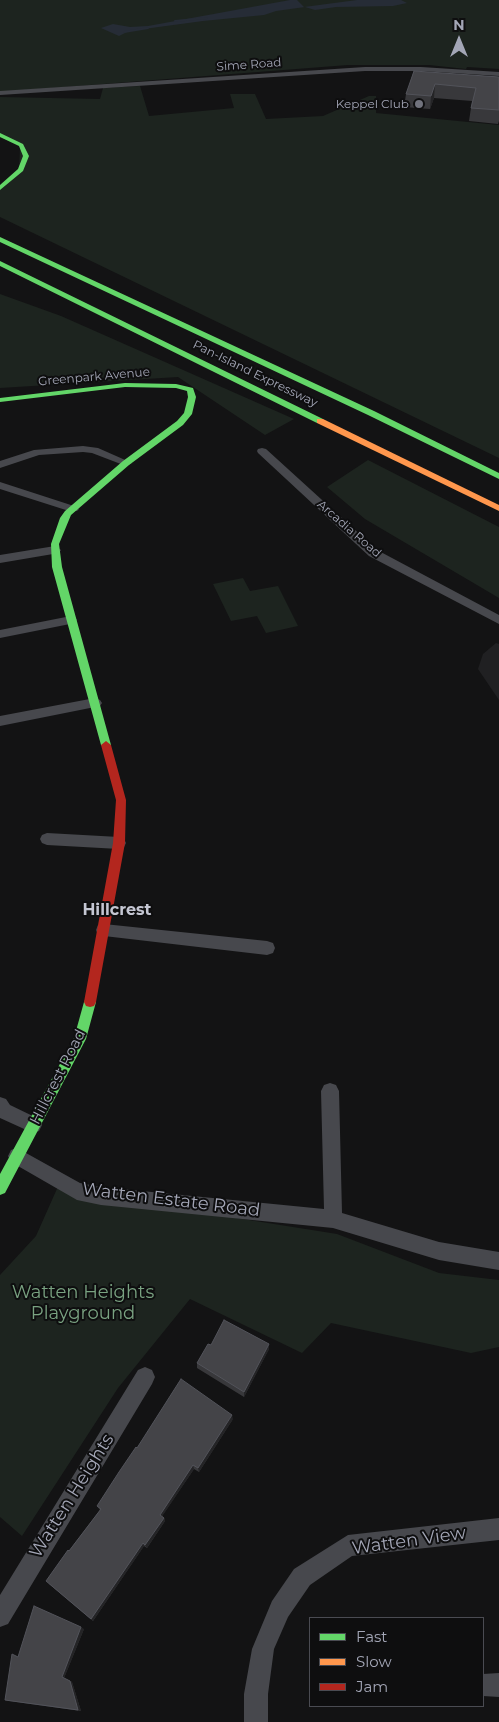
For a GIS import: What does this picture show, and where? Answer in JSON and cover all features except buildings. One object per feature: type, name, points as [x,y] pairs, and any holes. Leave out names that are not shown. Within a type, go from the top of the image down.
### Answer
[{"type":"main road","points":[[0,135],[21,145],[26,156],[21,170],[0,186]]},
{"type":"main road","points":[[0,142],[12,154],[14,164],[7,179],[0,186]]},
{"type":"main road","name":"Pan-Island Expressway","points":[[0,239],[371,413],[499,476]]},
{"type":"main road","points":[[58,253],[72,272]]},
{"type":"main road","name":"Pan-Island Expressway","points":[[0,262],[152,339],[499,508]]},
{"type":"main road","points":[[77,314],[131,337],[152,339]]},
{"type":"main road","name":"Greenpark Avenue","points":[[0,400],[125,385],[165,385],[190,390]]},
{"type":"main road","name":"Hillcrest Road","points":[[0,1188],[82,1032],[87,1018],[119,843],[121,800],[57,567],[55,544],[64,518],[73,509],[126,463],[168,432],[188,414],[192,402],[190,390]]},
{"type":"street","name":"Sime Road","points":[[0,92],[364,69],[421,69],[499,74]]},
{"type":"street","points":[[0,465],[23,455],[38,452],[83,449],[94,450],[126,463]]},
{"type":"street","name":"Arcadia Road","points":[[262,451],[373,553],[499,620]]},
{"type":"street","points":[[0,485],[73,509]]},
{"type":"street","points":[[0,559],[55,550]]},
{"type":"street","points":[[0,634],[71,620]]},
{"type":"street","points":[[0,721],[95,703]]},
{"type":"street","points":[[47,839],[119,843]]},
{"type":"street","points":[[104,930],[266,948]]},
{"type":"street","points":[[330,1091],[333,1218]]},
{"type":"street","points":[[0,1105],[4,1110],[34,1125]]},
{"type":"street","name":"Watten Estate Road","points":[[17,1156],[77,1191],[101,1196],[333,1218],[438,1251],[499,1260]]},
{"type":"street","name":"Watten Heights","points":[[0,1616],[145,1377]]},
{"type":"street","name":"Watten View","points":[[256,1722],[256,1694],[263,1649],[280,1609],[302,1577],[348,1546],[499,1529]]},
{"type":"street","points":[[484,1685],[499,1685]]},
{"type":"shaded area","points":[[297,0],[304,7],[357,0],[401,0],[407,3],[393,6],[336,7],[315,10],[305,7],[276,11],[264,15],[129,31],[119,36],[101,28],[113,24],[130,27],[148,26]]},
{"type":"shaded area","points":[[496,643],[499,644],[499,700],[478,669],[483,654]]},
{"type":"green space","points":[[0,0],[499,0],[499,69],[467,67],[466,69],[429,65],[348,65],[0,92]]},
{"type":"green space","points":[[140,86],[149,116],[234,108],[230,94],[255,94],[266,119],[323,116],[369,96],[376,96],[376,113],[499,125],[499,458],[0,217],[0,190],[19,174],[20,146],[0,137],[0,97],[100,99],[103,88]]},
{"type":"green space","points":[[0,294],[61,316],[294,419],[265,435],[178,377],[0,388]]},
{"type":"green space","points":[[368,460],[499,527],[499,598],[365,519],[327,487]]},
{"type":"green space","points":[[243,578],[250,591],[278,586],[298,626],[266,633],[257,616],[231,621],[213,584]]},
{"type":"green space","name":"Watten Heights Playground","points":[[60,1182],[104,1197],[337,1234],[439,1273],[499,1280],[499,1347],[471,1353],[331,1323],[302,1353],[190,1299],[118,1388],[22,1536],[0,1517],[0,1275],[36,1236]]},
{"type":"waterway","points":[[175,21],[207,18]]},
{"type":"waterway","points":[[124,32],[148,28]]},
{"type":"traffic: fast","points":[[0,135],[21,145],[26,156],[21,170],[0,188]]},
{"type":"traffic: fast","points":[[0,239],[371,413],[499,476]]},
{"type":"traffic: fast","points":[[0,263],[320,421]]},
{"type":"traffic: fast","points":[[0,400],[125,385],[176,386],[190,390],[192,397],[188,414],[180,423],[126,463],[68,513],[64,518],[55,544],[57,567],[106,745]]},
{"type":"traffic: fast","points":[[0,1188],[80,1039],[90,1002]]},
{"type":"traffic: slow","points":[[320,421],[499,508]]},
{"type":"traffic: jam","points":[[90,1002],[119,843],[121,800],[106,745]]},
{"type":"place","name":"Keppel Club","points":[[419,104]]},
{"type":"district","name":"Hillcrest","points":[[117,910]]}]
